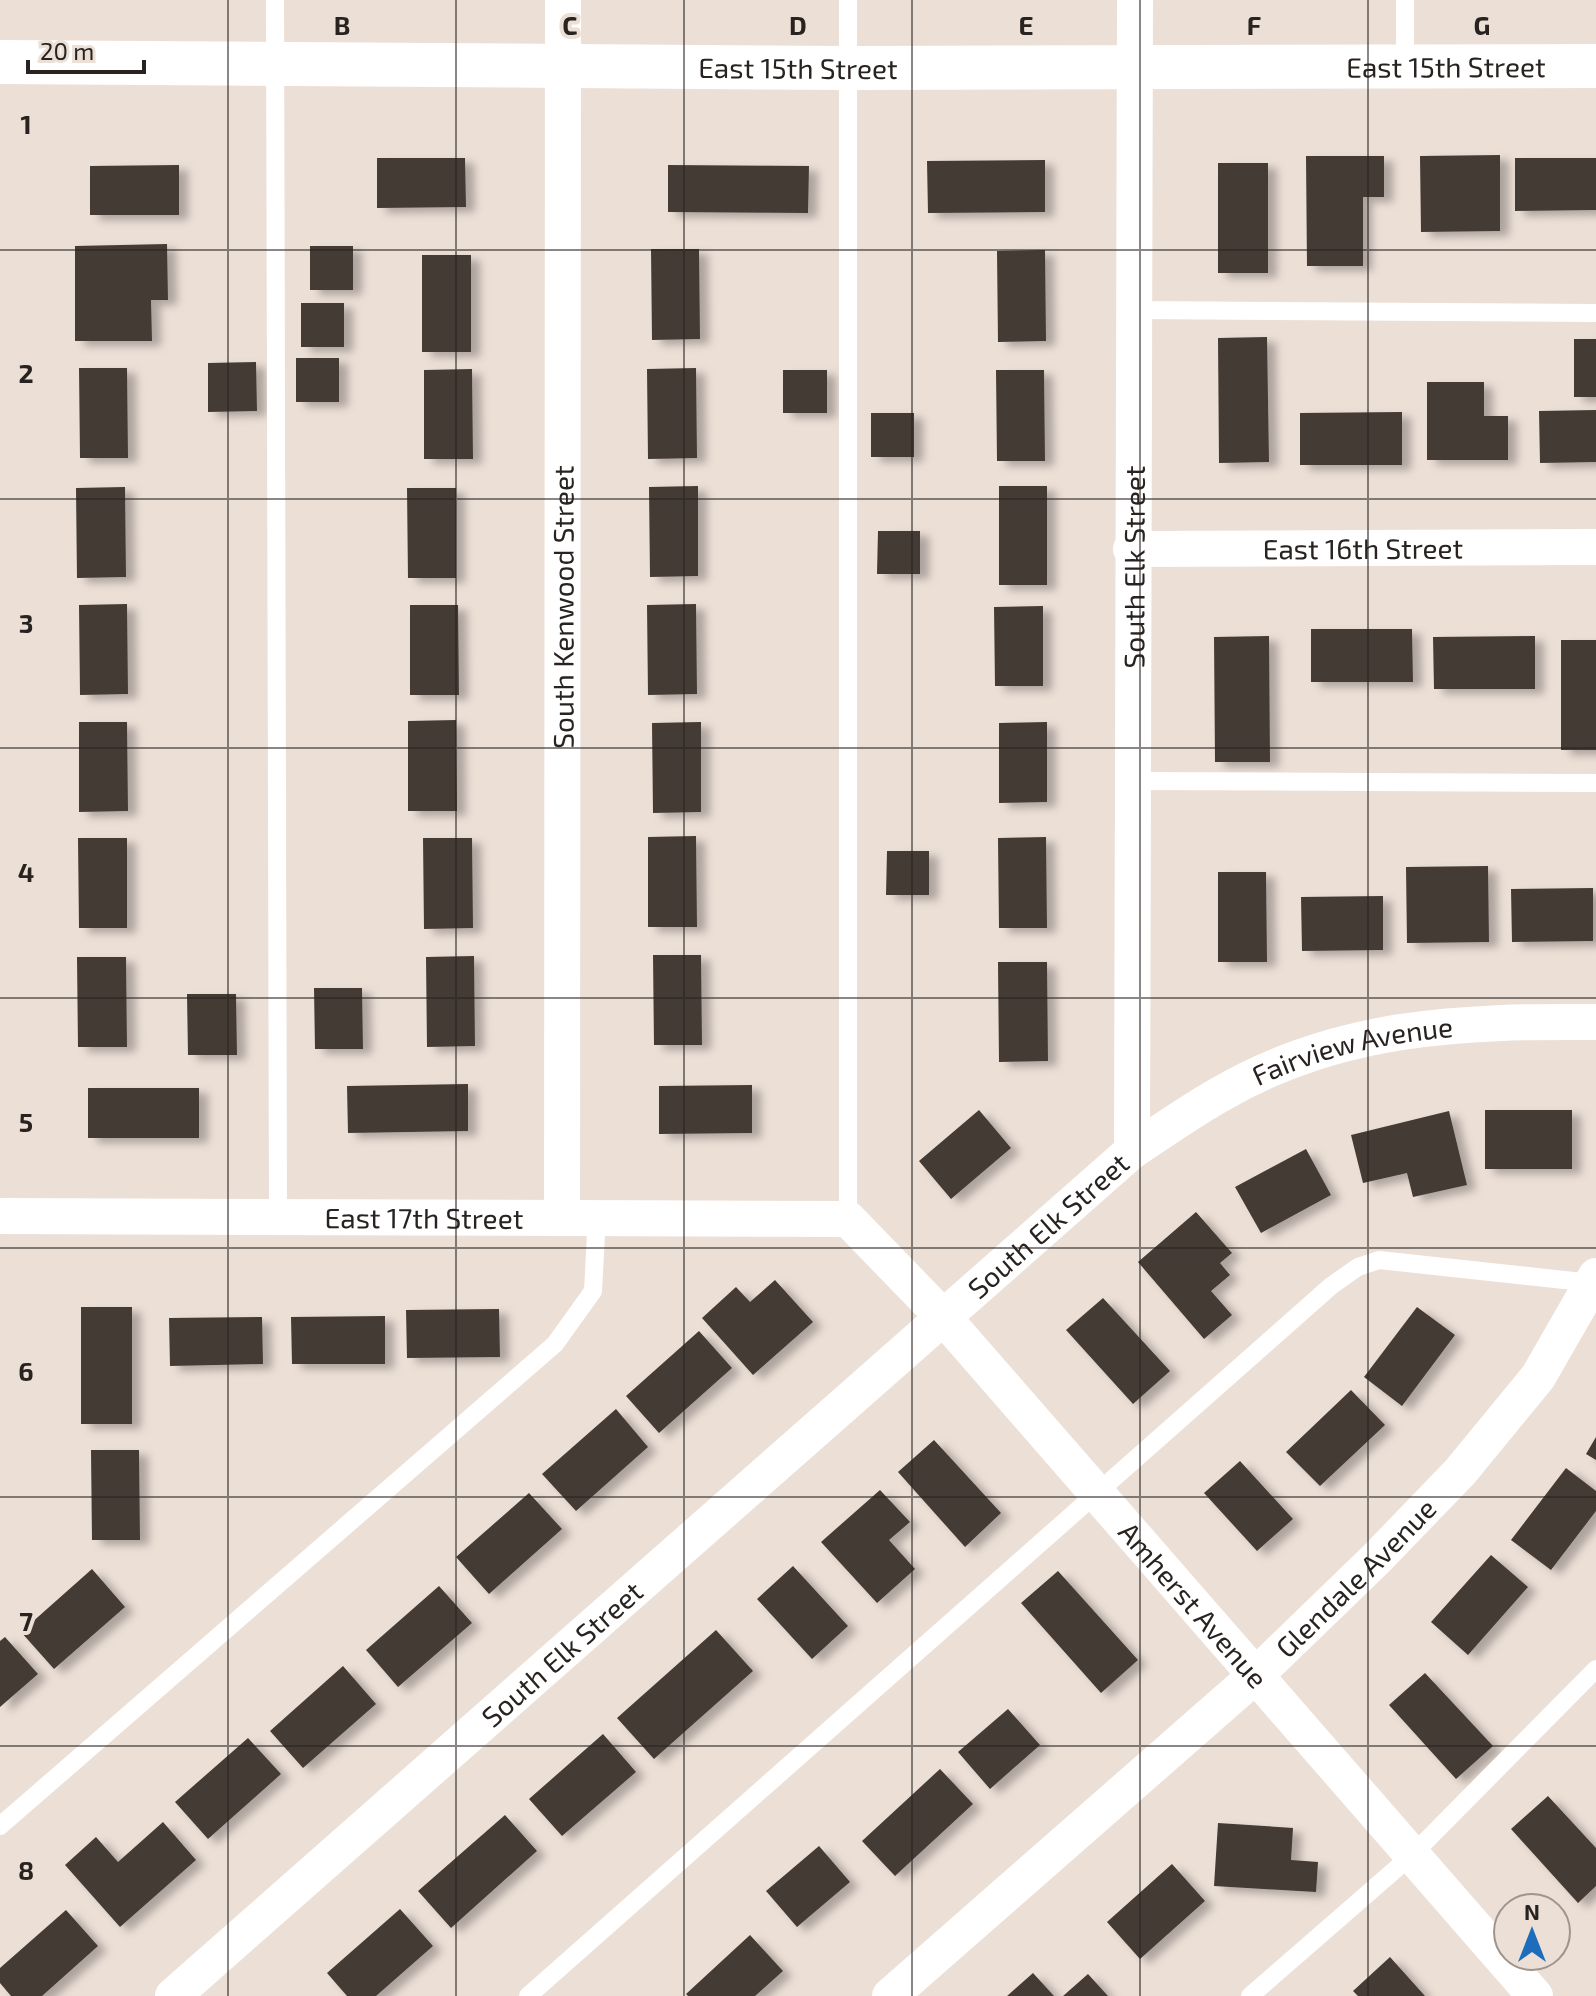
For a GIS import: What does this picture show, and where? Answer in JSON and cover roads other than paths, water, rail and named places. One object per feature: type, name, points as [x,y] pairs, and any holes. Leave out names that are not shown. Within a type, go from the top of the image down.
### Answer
[{"type":"main road","name":"East 15th Street","points":[[0,62],[848,68],[1596,66]]},
{"type":"street","name":"South Kenwood Street","points":[[563,0],[579,1215]]},
{"type":"street","name":"South Elk Street","points":[[173,1996],[1132,1151],[1131,549],[1135,0]]},
{"type":"street","name":"East 16th Street","points":[[1131,549],[1596,547]]},
{"type":"street","name":"Fairview Avenue","points":[[1132,1151],[1220,1094],[1263,1073],[1334,1047],[1432,1025],[1485,1021],[1596,1022]]},
{"type":"street","name":"East 17th Street","points":[[0,1216],[579,1215],[848,1219]]},
{"type":"street","name":"Amherst Avenue","points":[[848,1219],[944,1318],[1535,1996]]},
{"type":"street","name":"Glendale Avenue","points":[[890,1996],[1255,1676],[1377,1558],[1460,1472],[1538,1377],[1594,1280]]},
{"type":"lane","points":[[275,0],[278,1217]]},
{"type":"lane","points":[[848,0],[848,1219]]},
{"type":"lane","points":[[1405,0],[1405,65]]},
{"type":"lane","points":[[1135,310],[1596,313]]},
{"type":"lane","points":[[1133,781],[1596,783]]},
{"type":"lane","points":[[0,1826],[555,1344],[593,1291],[579,1215]]},
{"type":"lane","points":[[528,1996],[1331,1286],[1358,1267],[1379,1260],[1594,1280]]},
{"type":"lane","points":[[1250,1996],[1412,1855],[1596,1669]]}]
